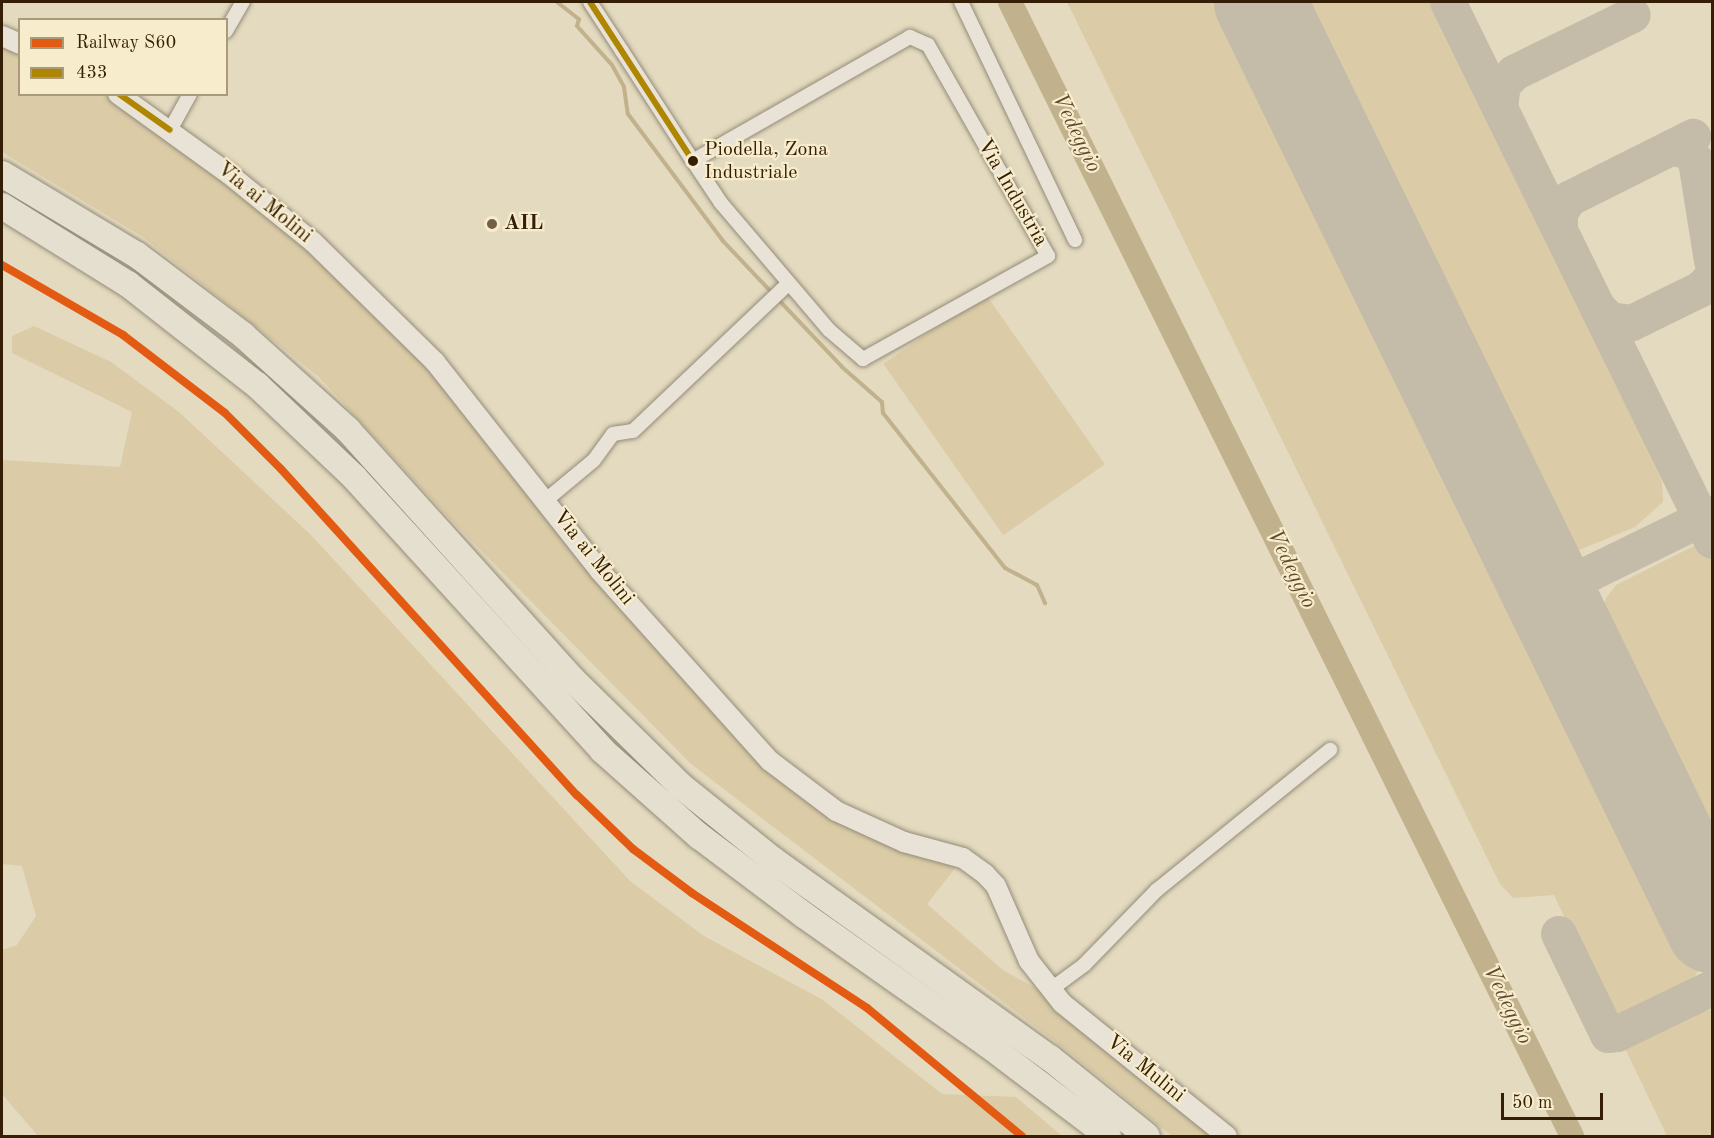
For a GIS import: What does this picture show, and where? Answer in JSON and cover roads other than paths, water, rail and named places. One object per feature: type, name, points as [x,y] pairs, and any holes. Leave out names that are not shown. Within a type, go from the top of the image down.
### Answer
[{"type":"highway","points":[[2,174],[137,255],[282,368],[402,487],[572,680],[681,786],[773,860],[1050,1058],[1147,1137]]},
{"type":"highway","points":[[2,206],[128,284],[257,385],[354,477],[595,742],[691,828],[804,915],[987,1044],[1108,1137]]},
{"type":"street","points":[[228,27],[243,2]]},
{"type":"street","name":"Via Industria","points":[[590,2],[693,161],[721,203],[829,330],[863,359],[1048,256],[928,45],[909,38],[693,161]]},
{"type":"street","points":[[961,2],[1075,240]]},
{"type":"street","points":[[2,36],[18,43]]},
{"type":"street","name":"Via ai Molini","points":[[121,96],[170,130],[313,242],[435,362],[546,500],[600,572],[770,761],[799,786],[836,811],[904,842],[963,858],[986,874],[996,885],[1029,961],[1056,997]]},
{"type":"street","points":[[170,130],[189,96]]},
{"type":"street","points":[[546,500],[594,460],[613,434],[633,431],[788,284]]},
{"type":"street","points":[[1056,997],[1157,890],[1330,750]]},
{"type":"street","name":"Via Mulini","points":[[1056,997],[1227,1137]]},
{"type":"waterway","points":[[557,2],[579,19],[577,26],[612,65],[624,87],[628,114],[723,241],[842,367],[882,402],[883,413],[1005,568],[1037,585],[1045,603]]},
{"type":"waterway","name":"Vedeggio","points":[[1010,2],[1572,1136]]},
{"type":"rail line","name":"S60","points":[[2,265],[123,335],[225,413],[281,469],[577,795],[633,849],[692,893],[867,1008],[1022,1136]]},
{"type":"place","name":"Piodella, Zona Industriale","points":[[693,161]]},
{"type":"place","name":"AIL","points":[[492,224]]}]
